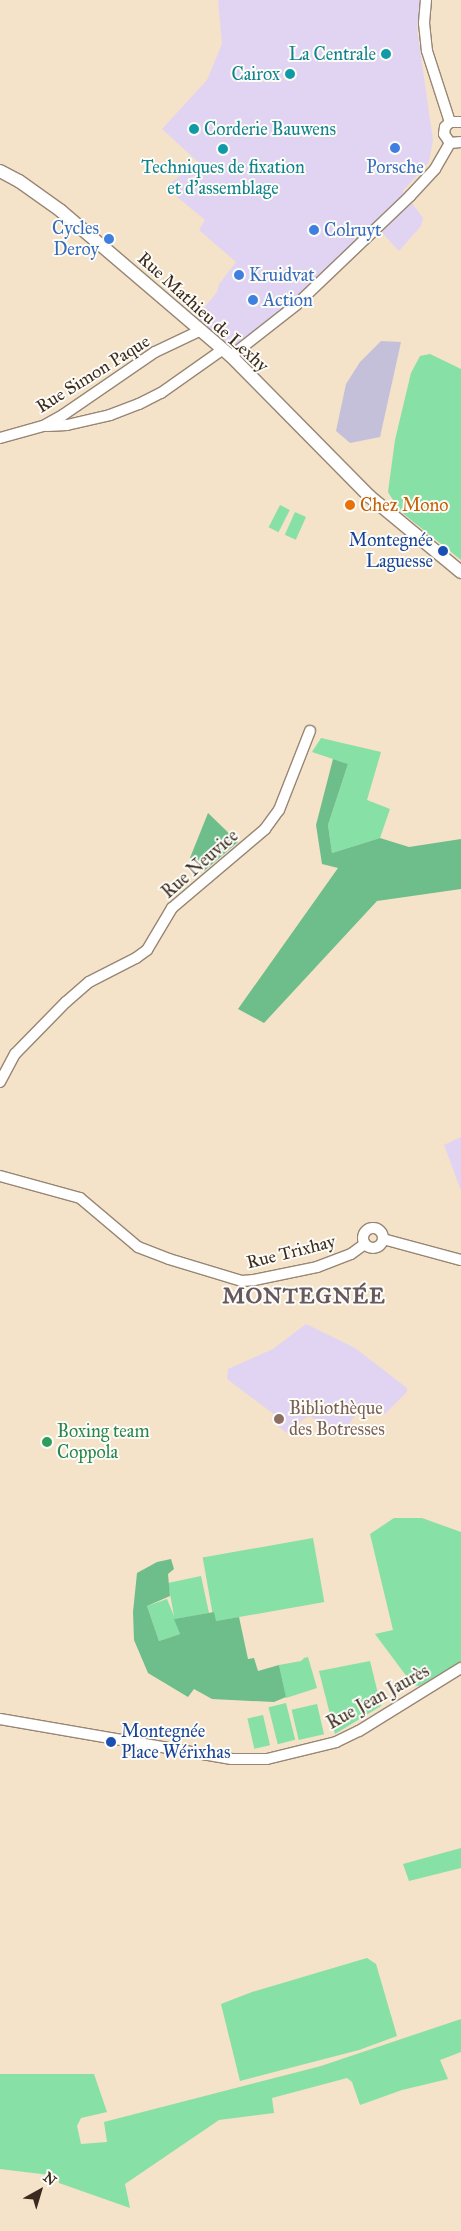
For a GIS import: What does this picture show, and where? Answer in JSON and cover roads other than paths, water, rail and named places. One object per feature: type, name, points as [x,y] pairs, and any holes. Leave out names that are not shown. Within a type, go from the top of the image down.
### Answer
[{"type":"main road","name":"Rue Mathieu de Lexhy","points":[[0,171],[19,181],[61,211],[227,353],[369,496],[461,572]]},
{"type":"street","points":[[426,0],[424,23],[427,51],[450,122]]},
{"type":"street","points":[[450,142],[444,134],[445,127],[450,122],[461,122]]},
{"type":"street","points":[[450,142],[461,142]]},
{"type":"street","points":[[44,426],[67,425],[110,415],[139,404],[161,393],[227,353],[296,304],[410,196],[435,169],[450,142]]},
{"type":"street","name":"Rue Simon Paque","points":[[0,438],[44,426],[63,416],[155,352],[199,331]]},
{"type":"street","name":"Rue Neuvice","points":[[0,1082],[15,1054],[66,1002],[89,982],[136,958],[146,950],[172,908],[265,829],[279,810],[310,730]]},
{"type":"street","name":"Rue Trixhay","points":[[0,1176],[80,1198],[138,1247],[169,1259],[242,1281],[317,1267],[351,1254],[364,1244]]},
{"type":"street","name":"Rue Trixhay","points":[[370,1229],[378,1230],[382,1239],[376,1247],[369,1248],[364,1244],[363,1237],[370,1229]]},
{"type":"street","name":"Rue Trixhay","points":[[382,1239],[461,1260]]},
{"type":"street","name":"Rue Jean Jaurès","points":[[0,1719],[232,1759],[267,1759],[336,1742],[359,1731],[461,1668]]},
{"type":"place","name":"La Centrale","points":[[386,54]]},
{"type":"place","name":"Cairox","points":[[290,74]]},
{"type":"place","name":"Corderie Bauwens","points":[[194,129]]},
{"type":"place","name":"Porsche","points":[[395,148]]},
{"type":"place","name":"Techniques de fixation et d'assemblage","points":[[223,149]]},
{"type":"place","name":"Colruyt","points":[[314,230]]},
{"type":"place","name":"Cycles Deroy","points":[[109,239]]},
{"type":"place","name":"Kruidvat","points":[[239,275]]},
{"type":"place","name":"Action","points":[[253,300]]},
{"type":"place","name":"Chez Mono","points":[[350,505]]},
{"type":"place","name":"Montegnée Laguesse","points":[[443,551]]},
{"type":"place","name":"Bibliothèque des Botresses","points":[[279,1419]]},
{"type":"place","name":"Boxing team Coppola","points":[[47,1442]]},
{"type":"place","name":"Montegnée Place Wérixhas","points":[[111,1742]]},
{"type":"district","name":"MONTEGNÉE","points":[[304,1296]]}]
